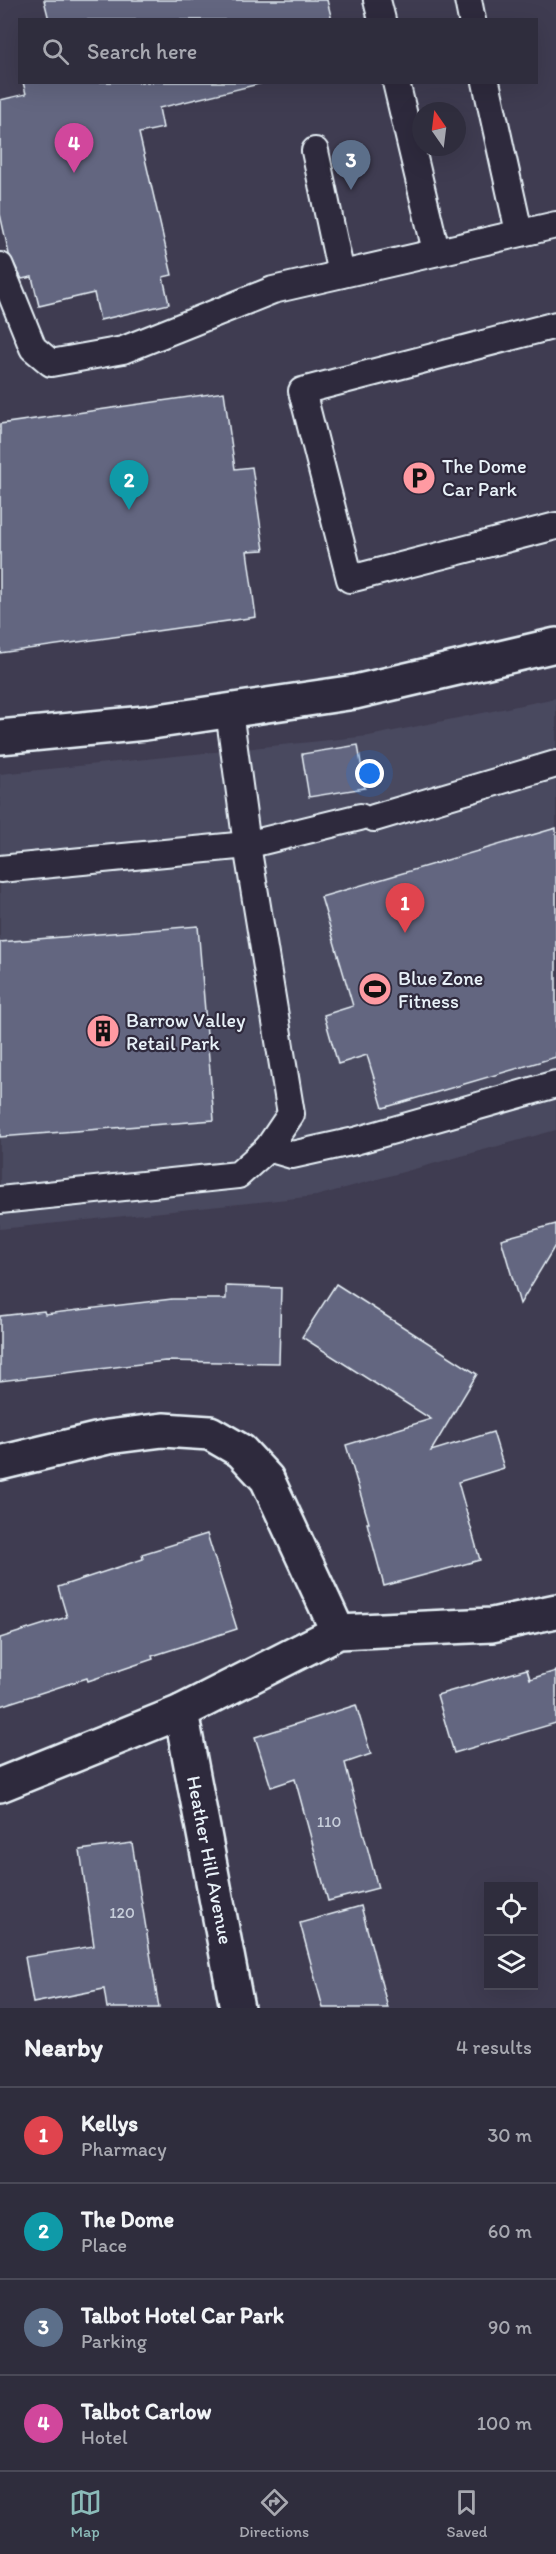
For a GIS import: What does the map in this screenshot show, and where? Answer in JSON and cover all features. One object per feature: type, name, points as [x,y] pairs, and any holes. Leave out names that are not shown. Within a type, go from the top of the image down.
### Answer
[{"type":"street","points":[[0,737],[145,723],[356,692],[556,645]]},
{"type":"street","points":[[0,1463],[108,1437],[163,1430],[210,1433],[241,1451],[267,1479],[338,1632]]},
{"type":"street","points":[[0,1785],[181,1712],[338,1632],[492,1625],[556,1611]]},
{"type":"street","name":"Heather Hill Avenue","points":[[181,1712],[237,2008]]},
{"type":"lane","points":[[377,0],[382,18]]},
{"type":"lane","points":[[468,0],[472,18]]},
{"type":"lane","points":[[396,84],[436,251]]},
{"type":"lane","points":[[486,84],[519,232]]},
{"type":"lane","points":[[315,151],[341,274]]},
{"type":"lane","points":[[0,266],[33,348],[51,363],[123,350],[273,290],[556,225]]},
{"type":"lane","points":[[556,325],[302,391],[350,579],[556,526]]},
{"type":"lane","points":[[0,1200],[238,1175],[268,1148],[291,1114],[247,845],[229,711]]},
{"type":"lane","points":[[0,869],[247,845],[367,818],[556,764]]},
{"type":"lane","points":[[268,1148],[292,1155],[355,1142],[556,1084]]},
{"type":"shaded area","points":[[556,698],[556,1130],[316,1196],[0,1229],[0,774],[369,736]]},
{"type":"building","points":[[44,0],[327,0],[332,18],[48,18]]},
{"type":"building","points":[[24,84],[259,84],[159,108],[163,128],[139,133],[172,275],[163,277],[169,304],[100,320],[94,293],[39,306],[32,277],[22,279],[9,254],[0,214],[0,100],[26,94]]},
{"type":"building","points":[[224,392],[235,469],[252,467],[264,550],[247,551],[256,617],[0,653],[0,424]]},
{"type":"building","points":[[358,745],[365,788],[309,797],[302,754]]},
{"type":"building","points":[[556,828],[556,1057],[383,1108],[367,1055],[338,1064],[324,1015],[353,1006],[321,897]]},
{"type":"building","name":"Barrow Valley Retail Park","points":[[198,926],[214,1120],[0,1137],[0,942]]},
{"type":"building","points":[[556,1224],[556,1244],[520,1304],[501,1239]]},
{"type":"building","points":[[336,1284],[477,1374],[431,1451],[493,1432],[504,1468],[458,1482],[480,1560],[384,1586],[367,1523],[369,1523],[346,1445],[431,1419],[302,1337]]},
{"type":"building","points":[[226,1286],[281,1288],[279,1363],[165,1361],[0,1381],[0,1316],[44,1311],[45,1314],[172,1299],[226,1299]]},
{"type":"building","points":[[207,1534],[237,1629],[152,1656],[153,1659],[88,1681],[87,1678],[0,1706],[0,1638],[67,1617],[58,1587],[143,1559],[142,1554]]},
{"type":"building","points":[[527,1669],[530,1679],[556,1671],[556,1723],[454,1753],[437,1695]]},
{"type":"building","points":[[356,1705],[371,1754],[345,1763],[378,1888],[328,1901],[295,1779],[271,1787],[255,1737]]},
{"type":"building","points":[[132,1843],[159,2008],[107,2008],[104,1989],[33,2003],[25,1957],[94,1946],[80,1850]]},
{"type":"building","points":[[361,1906],[388,2008],[323,2008],[300,1923]]},
{"type":"place","name":"Talbot Carlow","points":[[74,173]]},
{"type":"place","name":"Talbot Hotel Car Park","points":[[351,190]]},
{"type":"place","name":"The Dome Car Park","points":[[419,478]]},
{"type":"place","name":"The Dome","points":[[129,510]]},
{"type":"place","name":"Kellys","points":[[405,933]]},
{"type":"place","name":"Blue Zone Fitness","points":[[375,989]]},
{"type":"place","name":"Barrow Valley Retail Park","points":[[103,1031]]}]
